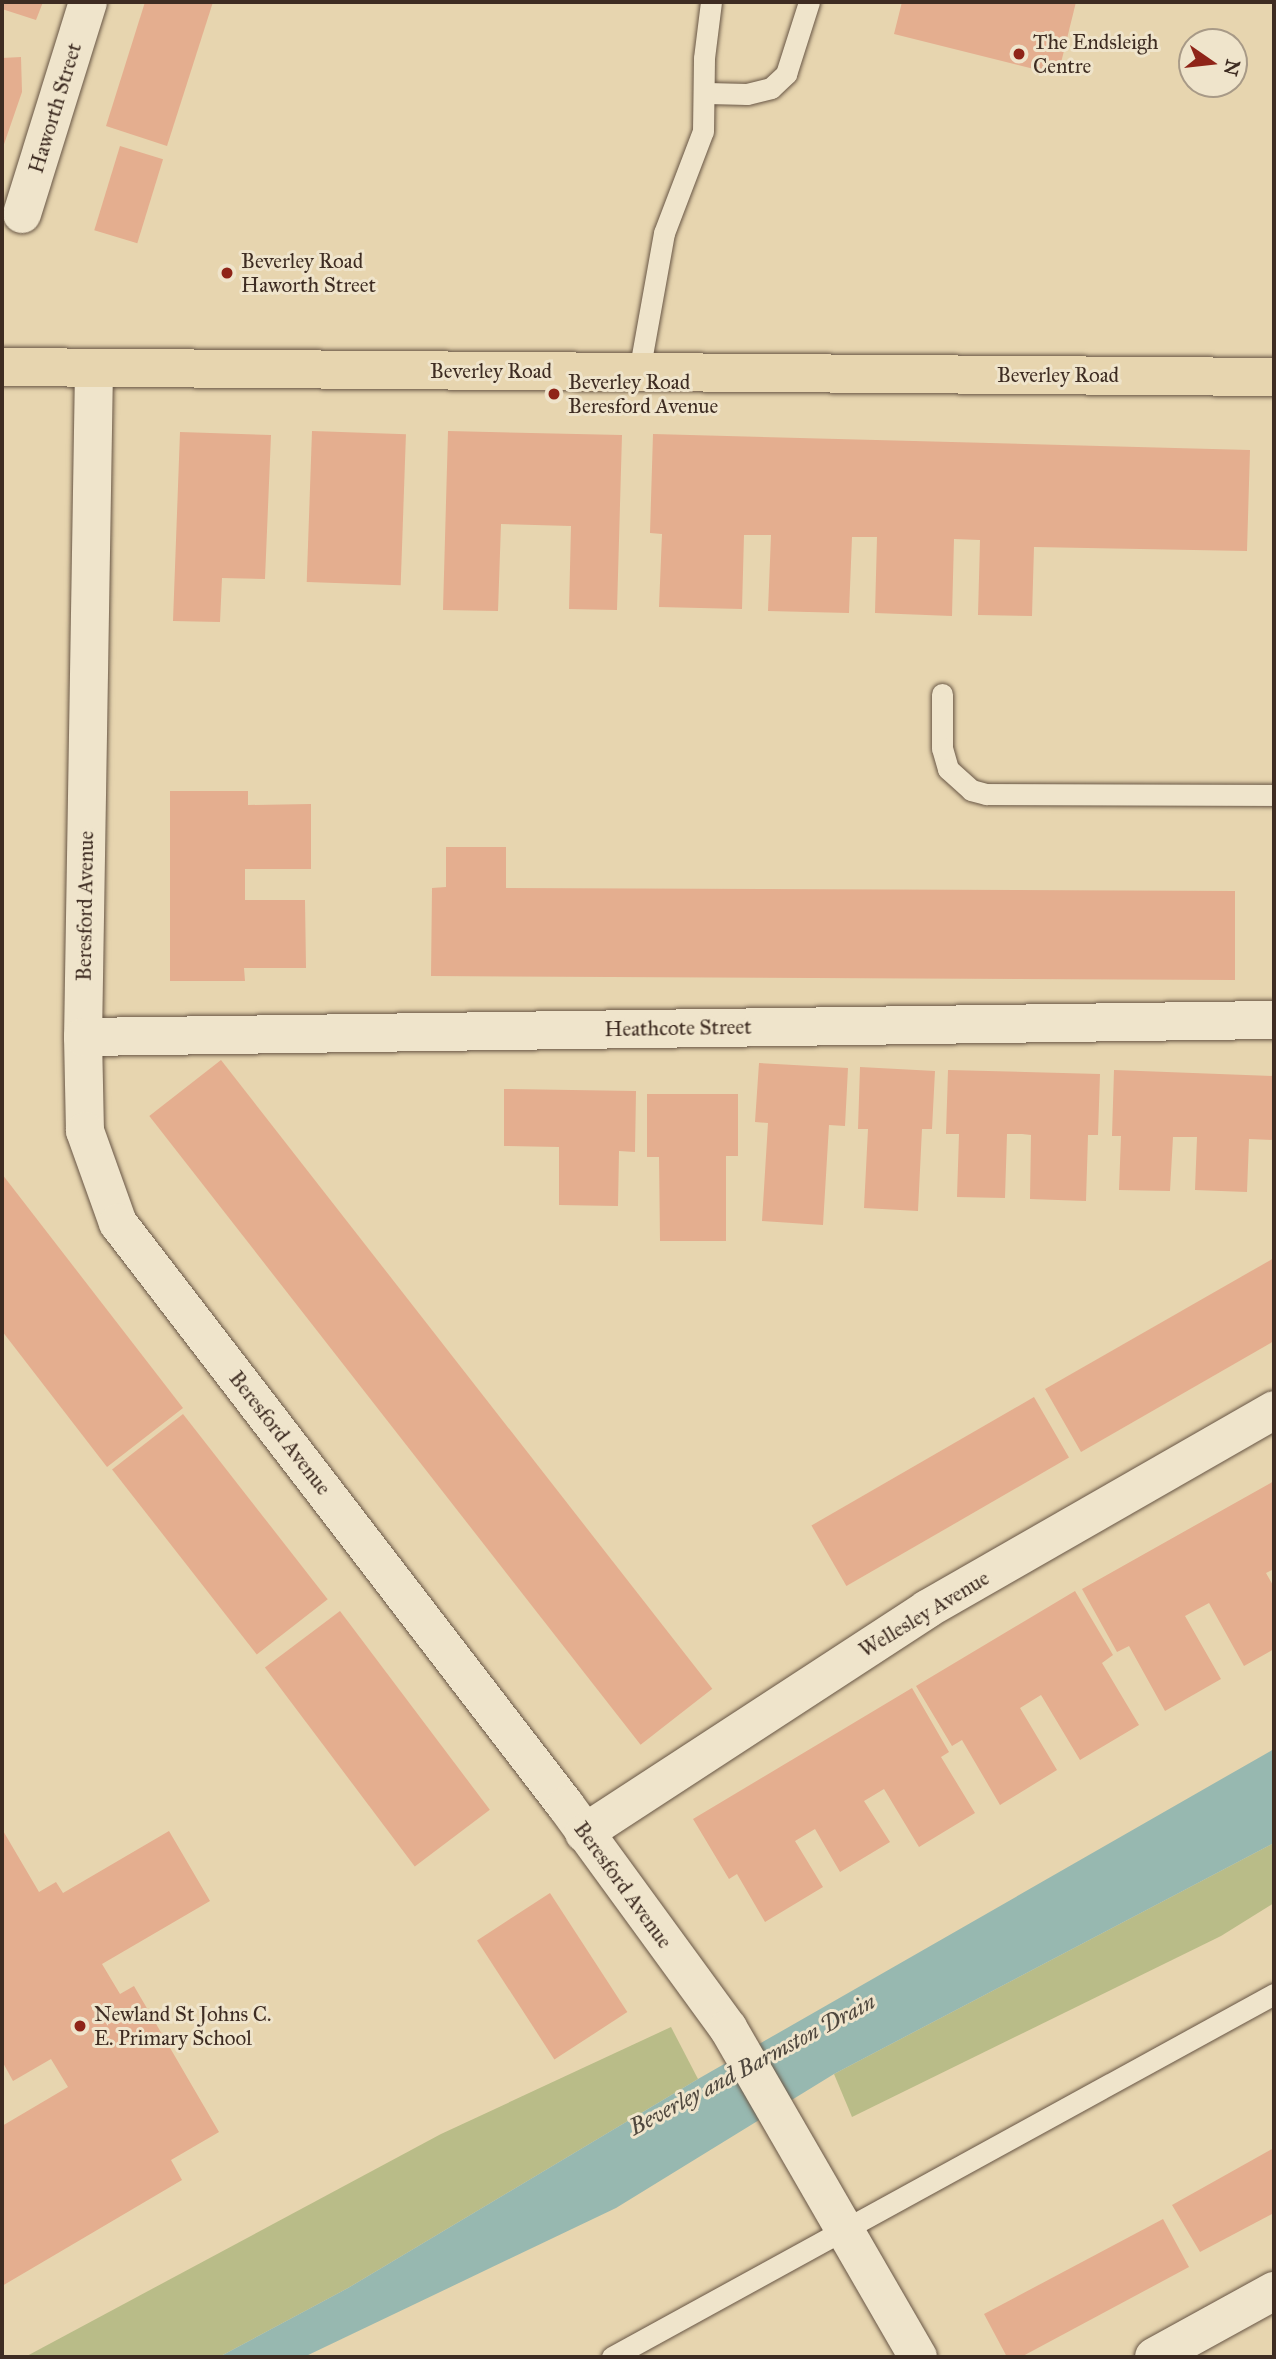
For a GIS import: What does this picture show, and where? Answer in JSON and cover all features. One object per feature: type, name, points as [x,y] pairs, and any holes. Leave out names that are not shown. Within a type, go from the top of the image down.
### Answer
[{"type":"main road","name":"Beverley Road","points":[[2,367],[1274,377]]},
{"type":"street","name":"Haworth Street","points":[[22,214],[88,2]]},
{"type":"street","name":"Beresford Avenue","points":[[94,369],[83,1037],[85,1131],[118,1223],[584,1833],[728,2028],[918,2357]]},
{"type":"street","name":"Heathcote Street","points":[[83,1037],[1274,1020]]},
{"type":"street","name":"Wellesley Avenue","points":[[584,1833],[927,1609],[1274,1410]]},
{"type":"street","points":[[1154,2357],[1274,2291]]},
{"type":"lane","points":[[639,372],[664,233],[704,131],[707,93],[704,58],[711,2]]},
{"type":"lane","points":[[707,93],[747,94],[771,88],[786,74],[809,2]]},
{"type":"lane","points":[[942,694],[942,748],[948,769],[971,790],[986,794],[1274,795]]},
{"type":"lane","points":[[612,2357],[1274,1994]]},
{"type":"green space","points":[[1274,1843],[1274,1903],[1221,1936],[852,2117],[834,2074]]},
{"type":"green space","points":[[671,2027],[698,2079],[348,2288],[219,2357],[25,2357],[441,2134]]},
{"type":"water","name":"Beverley and Barmston Drain","points":[[1274,1749],[1274,1843],[834,2074],[616,2208],[304,2357],[219,2357],[348,2288],[698,2079]]},
{"type":"building","points":[[2,2],[43,2],[36,20],[2,9]]},
{"type":"building","points":[[145,2],[213,2],[167,146],[106,126]]},
{"type":"building","name":"The Endsleigh Centre","points":[[902,2],[1076,2],[1058,75],[894,34]]},
{"type":"building","points":[[21,57],[22,92],[2,150],[2,58]]},
{"type":"building","points":[[120,146],[163,159],[137,243],[94,230]]},
{"type":"building","points":[[312,431],[406,434],[401,585],[307,582]]},
{"type":"building","points":[[448,431],[622,435],[617,610],[569,609],[571,526],[501,524],[498,611],[443,610]]},
{"type":"building","points":[[180,432],[271,435],[265,579],[222,578],[220,622],[173,621]]},
{"type":"building","points":[[653,434],[1250,450],[1247,551],[1034,547],[1032,616],[978,615],[980,540],[954,539],[952,616],[875,613],[877,537],[852,537],[849,613],[768,611],[771,535],[744,535],[742,609],[659,607],[662,534],[650,533]]},
{"type":"building","points":[[170,791],[248,791],[248,805],[311,804],[311,869],[245,869],[245,900],[305,900],[306,968],[244,968],[245,981],[170,981]]},
{"type":"building","points":[[446,847],[506,847],[506,888],[1235,891],[1235,980],[431,976],[432,888],[446,887]]},
{"type":"building","points":[[221,1060],[712,1689],[641,1745],[149,1116]]},
{"type":"building","points":[[759,1063],[848,1068],[845,1126],[829,1125],[823,1225],[762,1221],[768,1123],[755,1122]]},
{"type":"building","points":[[860,1067],[935,1071],[932,1129],[922,1129],[918,1211],[864,1208],[868,1129],[858,1129]]},
{"type":"building","points":[[948,1070],[1100,1074],[1098,1135],[1088,1135],[1086,1201],[1030,1199],[1031,1135],[1022,1134],[1007,1134],[1005,1198],[957,1197],[959,1134],[946,1134]]},
{"type":"building","points":[[1114,1070],[1274,1076],[1274,1140],[1249,1139],[1247,1192],[1195,1190],[1197,1137],[1173,1137],[1170,1191],[1119,1190],[1121,1136],[1112,1136]]},
{"type":"building","points":[[504,1089],[636,1091],[635,1152],[619,1151],[618,1206],[559,1205],[559,1147],[504,1146]]},
{"type":"building","points":[[647,1094],[738,1094],[738,1156],[726,1156],[726,1241],[660,1241],[659,1157],[647,1157]]},
{"type":"building","points":[[2,1174],[183,1408],[107,1467],[2,1331]]},
{"type":"building","points":[[1274,1258],[1274,1341],[1081,1452],[1045,1389]]},
{"type":"building","points":[[1034,1397],[1069,1458],[846,1586],[811,1526]]},
{"type":"building","points":[[183,1414],[328,1599],[257,1655],[112,1469]]},
{"type":"building","points":[[1274,1481],[1274,1569],[1266,1573],[1274,1587],[1274,1649],[1244,1666],[1209,1603],[1185,1616],[1221,1679],[1165,1711],[1129,1646],[1117,1652],[1082,1589]]},
{"type":"building","points":[[1075,1591],[1113,1655],[1102,1663],[1139,1725],[1080,1760],[1041,1695],[1020,1708],[1057,1770],[1000,1805],[962,1740],[952,1746],[916,1686]]},
{"type":"building","points":[[340,1611],[490,1810],[415,1866],[265,1668]]},
{"type":"building","points":[[912,1688],[949,1752],[941,1757],[975,1813],[919,1847],[884,1789],[864,1801],[890,1842],[840,1872],[815,1829],[795,1841],[823,1887],[765,1922],[737,1874],[729,1879],[693,1819]]},
{"type":"building","name":"Newland St Johns C. E. Primary School","points":[[2,1829],[39,1892],[56,1882],[63,1893],[169,1831],[210,1901],[102,1964],[120,1994],[134,1986],[219,2132],[171,2160],[182,2180],[2,2286],[2,2126],[68,2087],[51,2059],[13,2081],[2,2061]]},
{"type":"building","points":[[550,1893],[627,2012],[554,2059],[477,1940]]},
{"type":"building","points":[[1274,2148],[1274,2213],[1200,2252],[1172,2205]]},
{"type":"building","points":[[1163,2219],[1189,2267],[1021,2357],[1007,2357],[984,2314]]},
{"type":"place","name":"The Endsleigh Centre","points":[[1019,54]]},
{"type":"place","name":"Beverley Road Haworth Street","points":[[227,273]]},
{"type":"place","name":"Beverley Road Beresford Avenue","points":[[554,394]]},
{"type":"place","name":"Newland St Johns C. E. Primary School","points":[[80,2026]]}]
